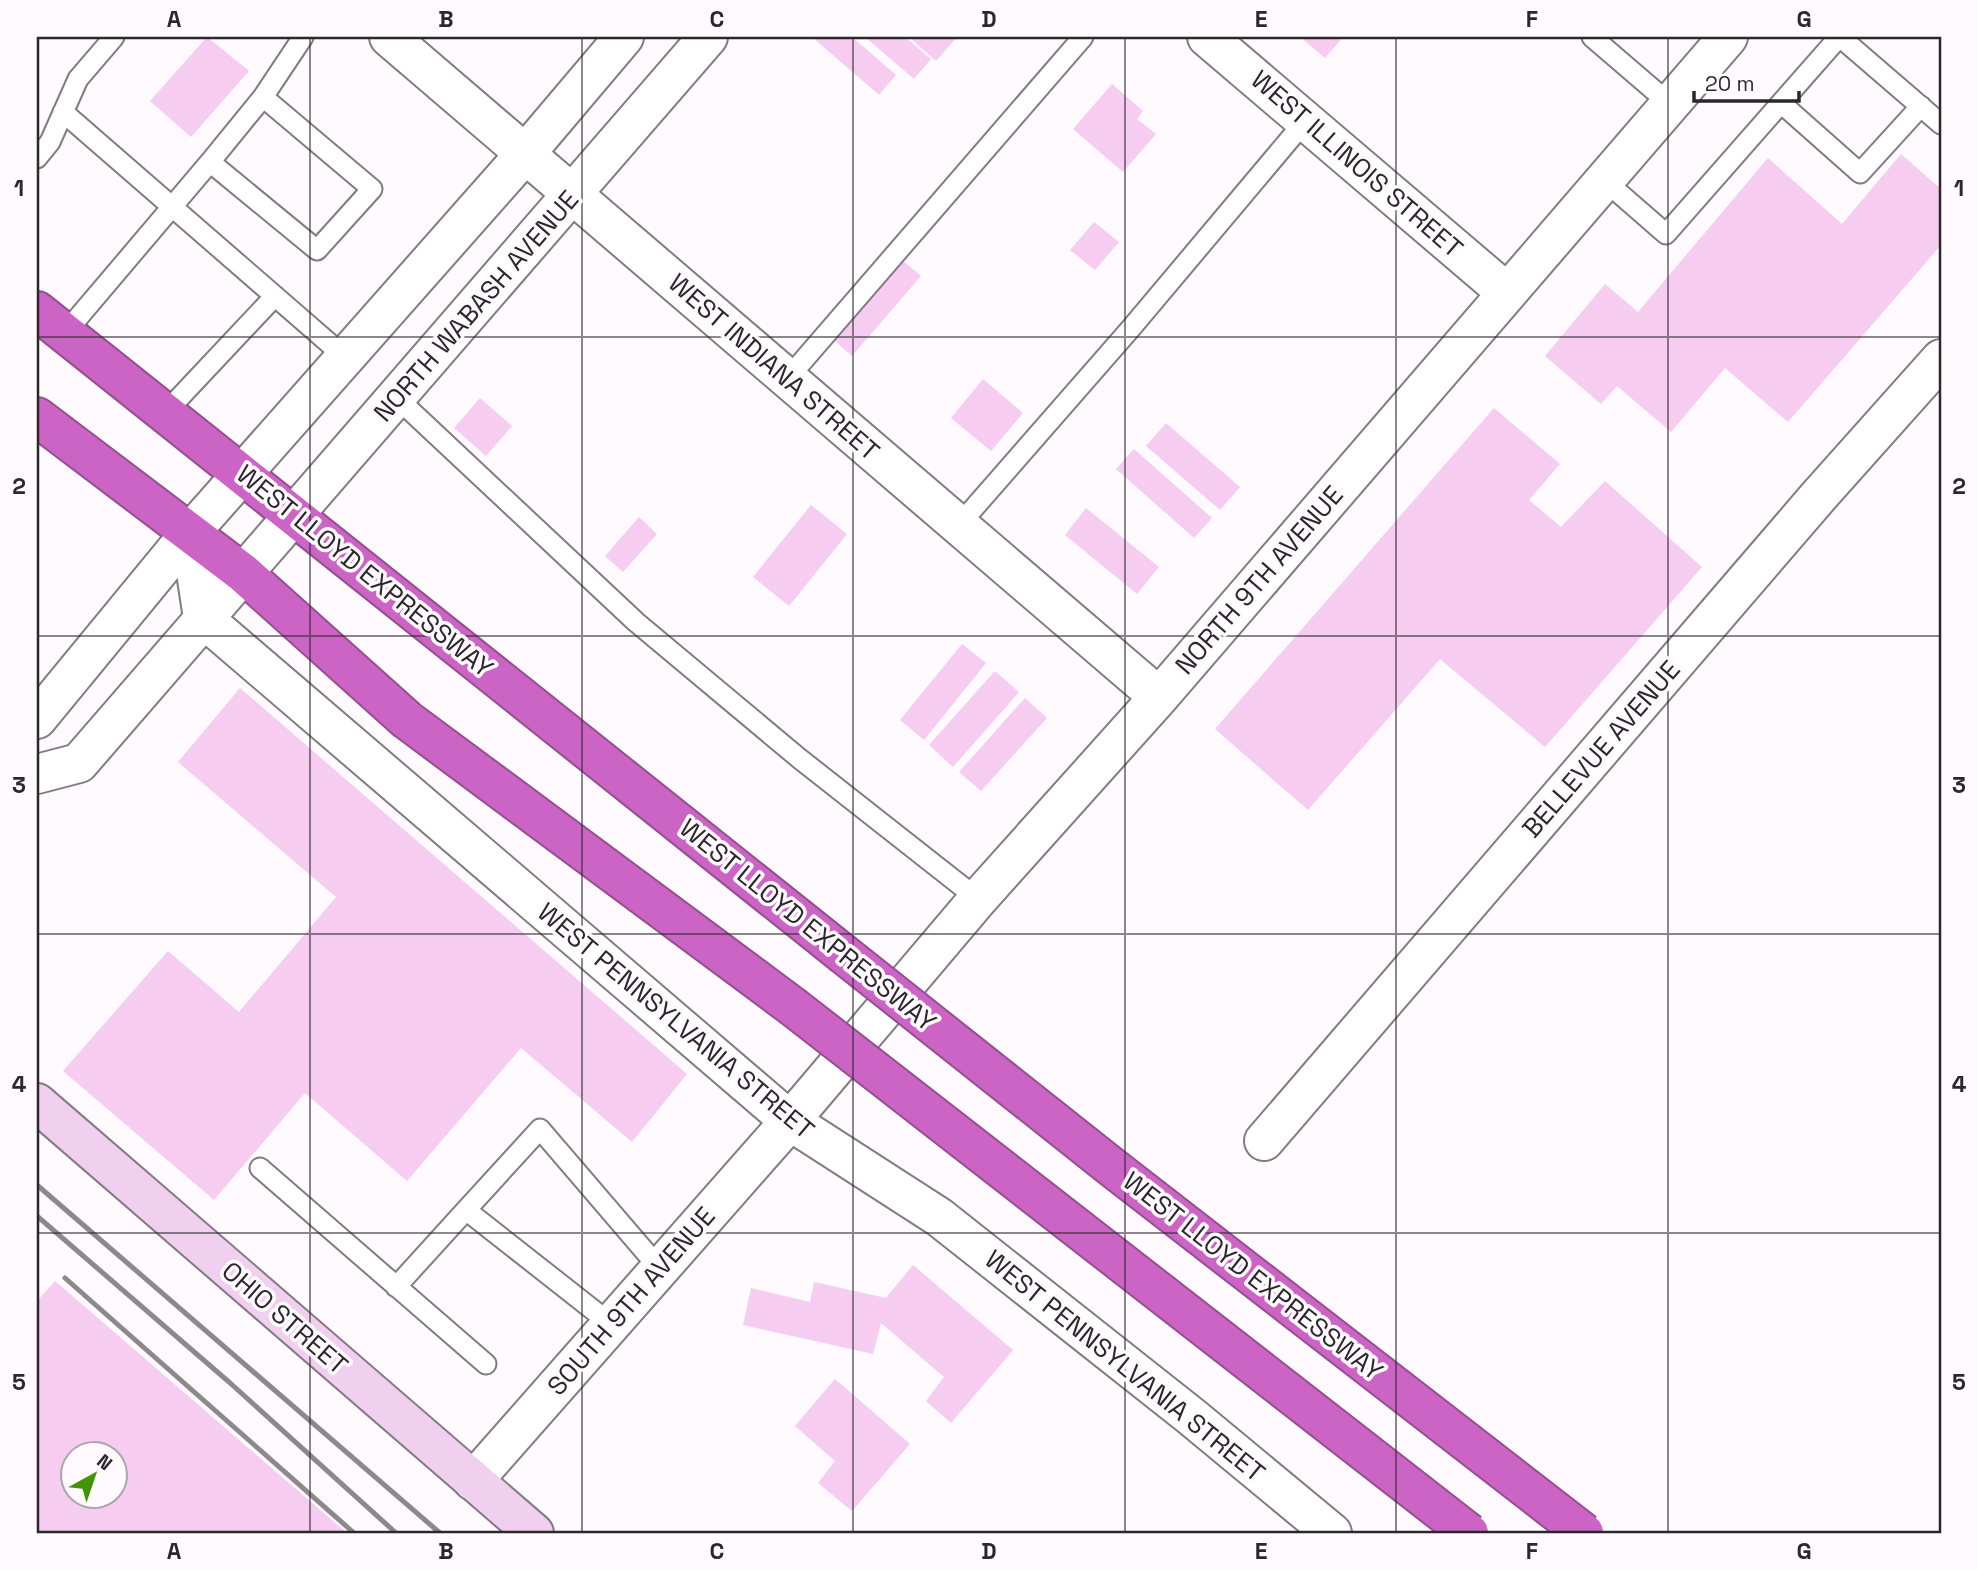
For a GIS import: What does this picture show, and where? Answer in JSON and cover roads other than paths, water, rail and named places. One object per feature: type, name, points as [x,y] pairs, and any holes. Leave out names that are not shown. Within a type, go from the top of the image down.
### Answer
[{"type":"highway","name":"WEST LLOYD EXPRESSWAY","points":[[51,322],[842,953],[1584,1533]]},
{"type":"highway","points":[[37,417],[243,573],[407,720],[792,1006],[1469,1533]]},
{"type":"street","name":"WEST INDIANA STREET","points":[[389,37],[1159,697]]},
{"type":"street","points":[[37,719],[190,533],[525,154],[624,37]]},
{"type":"street","name":"NORTH WABASH AVENUE","points":[[37,774],[79,762],[708,37]]},
{"type":"street","name":"WEST ILLINOIS STREET","points":[[1207,37],[1506,292]]},
{"type":"street","name":"NORTH 9TH AVENUE","points":[[790,1121],[978,899],[1159,697],[1728,37]]},
{"type":"street","name":"BELLEVUE AVENUE","points":[[1264,1141],[1807,508],[1941,359]]},
{"type":"street","points":[[190,533],[203,618]]},
{"type":"street","name":"WEST PENNSYLVANIA STREET","points":[[203,618],[790,1121],[939,1217],[1192,1417],[1332,1533]]},
{"type":"street","name":"OHIO STREET","points":[[37,1103],[534,1533]]},
{"type":"street","name":"SOUTH 9TH AVENUE","points":[[473,1480],[790,1121]]},
{"type":"lane","points":[[37,158],[50,142],[78,79],[114,37]]},
{"type":"lane","points":[[51,322],[173,208],[264,97],[303,37]]},
{"type":"lane","points":[[788,379],[1083,37]]},
{"type":"lane","points":[[1592,37],[1670,104]]},
{"type":"lane","points":[[1604,180],[1666,234],[1839,37],[1941,124]]},
{"type":"lane","points":[[210,162],[317,250],[372,189],[264,97]]},
{"type":"lane","points":[[1781,103],[1860,173],[1921,106]]},
{"type":"lane","points":[[63,112],[345,357]]},
{"type":"lane","points":[[959,525],[1132,327],[1306,120]]},
{"type":"lane","points":[[165,413],[275,296]]},
{"type":"lane","points":[[397,398],[636,622],[800,759],[978,899]]},
{"type":"lane","points":[[396,1287],[540,1129],[660,1269]]},
{"type":"lane","points":[[260,1168],[486,1364]]},
{"type":"lane","points":[[466,1210],[611,1324]]},
{"type":"railway","points":[[37,1185],[440,1533]]},
{"type":"railway","points":[[37,1216],[229,1382],[396,1533]]},
{"type":"railway","points":[[65,1278],[354,1533]]}]
